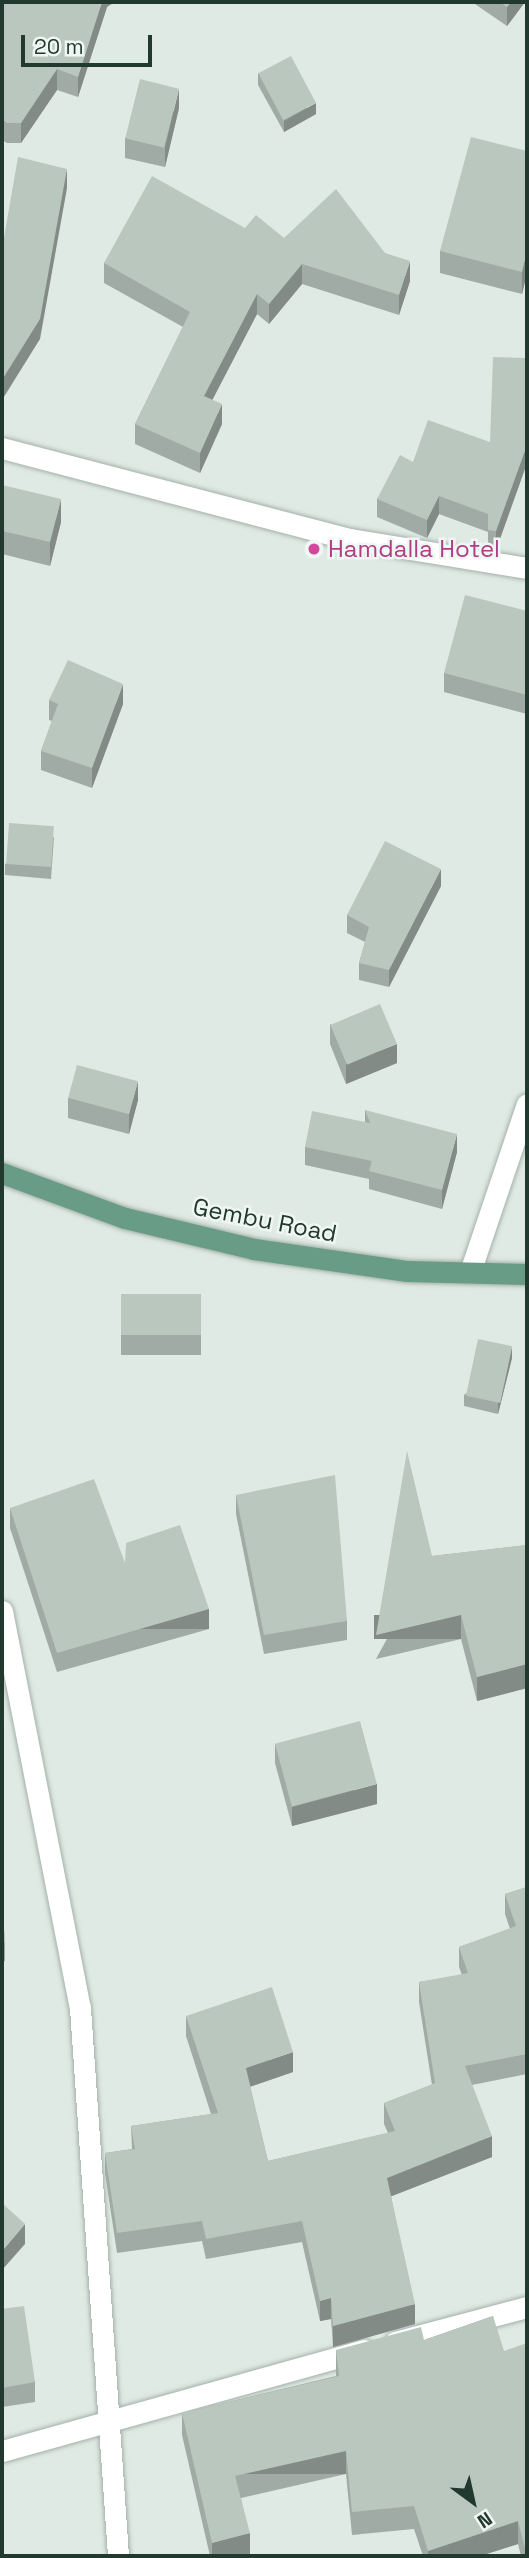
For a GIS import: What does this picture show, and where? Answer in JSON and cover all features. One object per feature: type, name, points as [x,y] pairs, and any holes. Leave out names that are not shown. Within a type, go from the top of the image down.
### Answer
[{"type":"main road","name":"Gembu Road","points":[[2,1173],[125,1218],[254,1249],[407,1271],[527,1274]]},
{"type":"street","points":[[2,448],[350,539],[527,568]]},
{"type":"street","points":[[470,1272],[527,1104]]},
{"type":"street","points":[[2,1611],[80,2008],[118,2556]]},
{"type":"street","points":[[2,2451],[109,2418],[527,2306]]},
{"type":"building","points":[[2,2],[102,2],[78,77],[57,69],[21,123],[7,123],[2,119]]},
{"type":"building","points":[[291,56],[316,103],[283,120],[258,73]]},
{"type":"building","points":[[140,79],[179,89],[164,148],[125,138]]},
{"type":"building","points":[[471,137],[527,151],[527,251],[522,272],[440,251]]},
{"type":"building","points":[[18,157],[67,169],[40,319],[2,380],[2,249]]},
{"type":"building","points":[[152,176],[245,228],[256,215],[284,238],[336,189],[385,253],[410,261],[399,295],[302,264],[269,304],[257,294],[204,396],[222,404],[200,453],[135,424],[190,312],[104,263]]},
{"type":"building","points":[[493,357],[527,358],[527,445],[496,531],[488,530],[488,514],[439,496],[427,520],[377,499],[400,455],[413,462],[428,420],[490,442]]},
{"type":"building","points":[[2,485],[61,499],[50,542],[2,531]]},
{"type":"building","points":[[465,595],[527,611],[527,695],[444,673]]},
{"type":"building","points":[[68,660],[123,684],[92,768],[41,751],[58,704],[49,700]]},
{"type":"building","points":[[9,823],[54,826],[51,867],[6,864]]},
{"type":"building","points":[[385,841],[441,869],[389,970],[359,963],[369,927],[347,915]]},
{"type":"building","points":[[380,1004],[397,1044],[347,1065],[330,1025]]},
{"type":"building","points":[[77,1065],[138,1081],[129,1114],[68,1098]]},
{"type":"building","points":[[365,1110],[457,1134],[442,1190],[369,1171],[372,1161],[305,1147],[312,1111],[370,1123]]},
{"type":"building","points":[[121,1294],[201,1294],[201,1335],[121,1335]]},
{"type":"building","points":[[478,1339],[512,1346],[500,1403],[466,1396]]},
{"type":"building","points":[[407,1451],[432,1556],[527,1545],[527,1664],[477,1677],[461,1615],[376,1635]]},
{"type":"building","points":[[335,1475],[347,1621],[264,1635],[236,1495]]},
{"type":"building","points":[[94,1479],[125,1563],[126,1543],[180,1525],[209,1609],[57,1653],[10,1508]]},
{"type":"building","points":[[360,1721],[377,1784],[292,1807],[275,1744]]},
{"type":"building","points":[[527,1887],[527,2054],[465,2066],[492,2136],[387,2178],[415,2304],[333,2326],[331,2298],[320,2301],[302,2221],[206,2239],[202,2221],[117,2233],[105,2153],[135,2149],[131,2126],[218,2113],[186,2016],[272,1987],[293,2052],[246,2068],[268,2161],[395,2131],[384,2103],[435,2083],[419,1982],[468,1973],[459,1947],[516,1926],[505,1894]]},
{"type":"building","points":[[2,1904],[5,1942],[2,1942]]},
{"type":"building","points":[[2,2203],[25,2224],[2,2251]]},
{"type":"building","points":[[24,2306],[35,2382],[2,2388],[2,2309]]},
{"type":"building","points":[[493,2316],[504,2351],[527,2343],[527,2556],[518,2521],[428,2551],[414,2506],[352,2512],[346,2451],[235,2476],[250,2533],[212,2543],[182,2413],[339,2376],[336,2350],[421,2327],[424,2340]]},
{"type":"place","name":"Hamdalla Hotel","points":[[314,549]]}]
